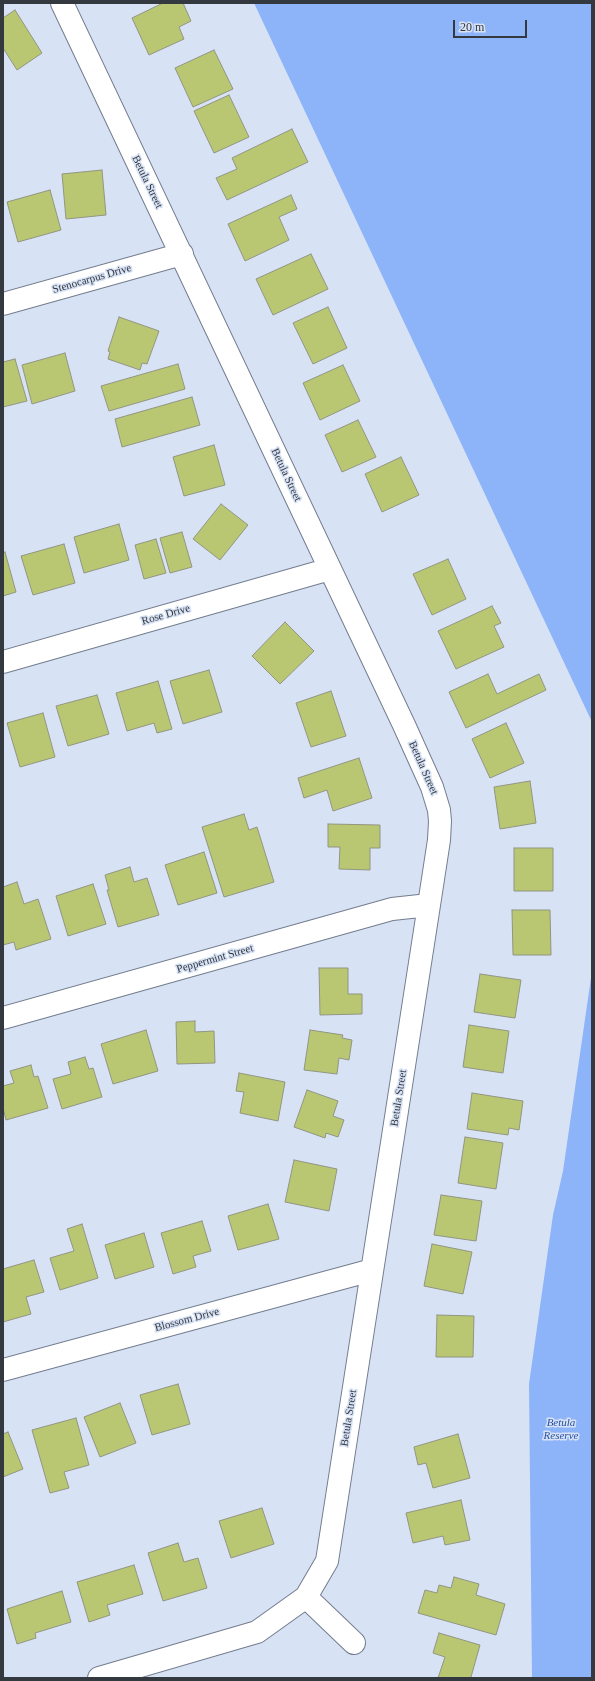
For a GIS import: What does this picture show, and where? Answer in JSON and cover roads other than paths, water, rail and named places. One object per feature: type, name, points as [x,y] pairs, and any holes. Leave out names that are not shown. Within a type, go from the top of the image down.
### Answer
[{"type":"street","name":"Betula Street","points":[[62,3],[404,725],[437,800],[439,810],[438,840],[429,905],[327,1561],[306,1597],[257,1632],[99,1678]]},
{"type":"street","name":"Stenocarpus Drive","points":[[3,304],[182,254]]},
{"type":"street","name":"Rose Drive","points":[[3,662],[330,569]]},
{"type":"street","name":"Peppermint Street","points":[[3,1018],[392,909],[429,905]]},
{"type":"street","name":"Blossom Drive","points":[[3,1370],[372,1270]]},
{"type":"street","points":[[306,1597],[354,1643]]},
{"type":"park label","name":"Betula Reserve","points":[[561,1429]]}]
